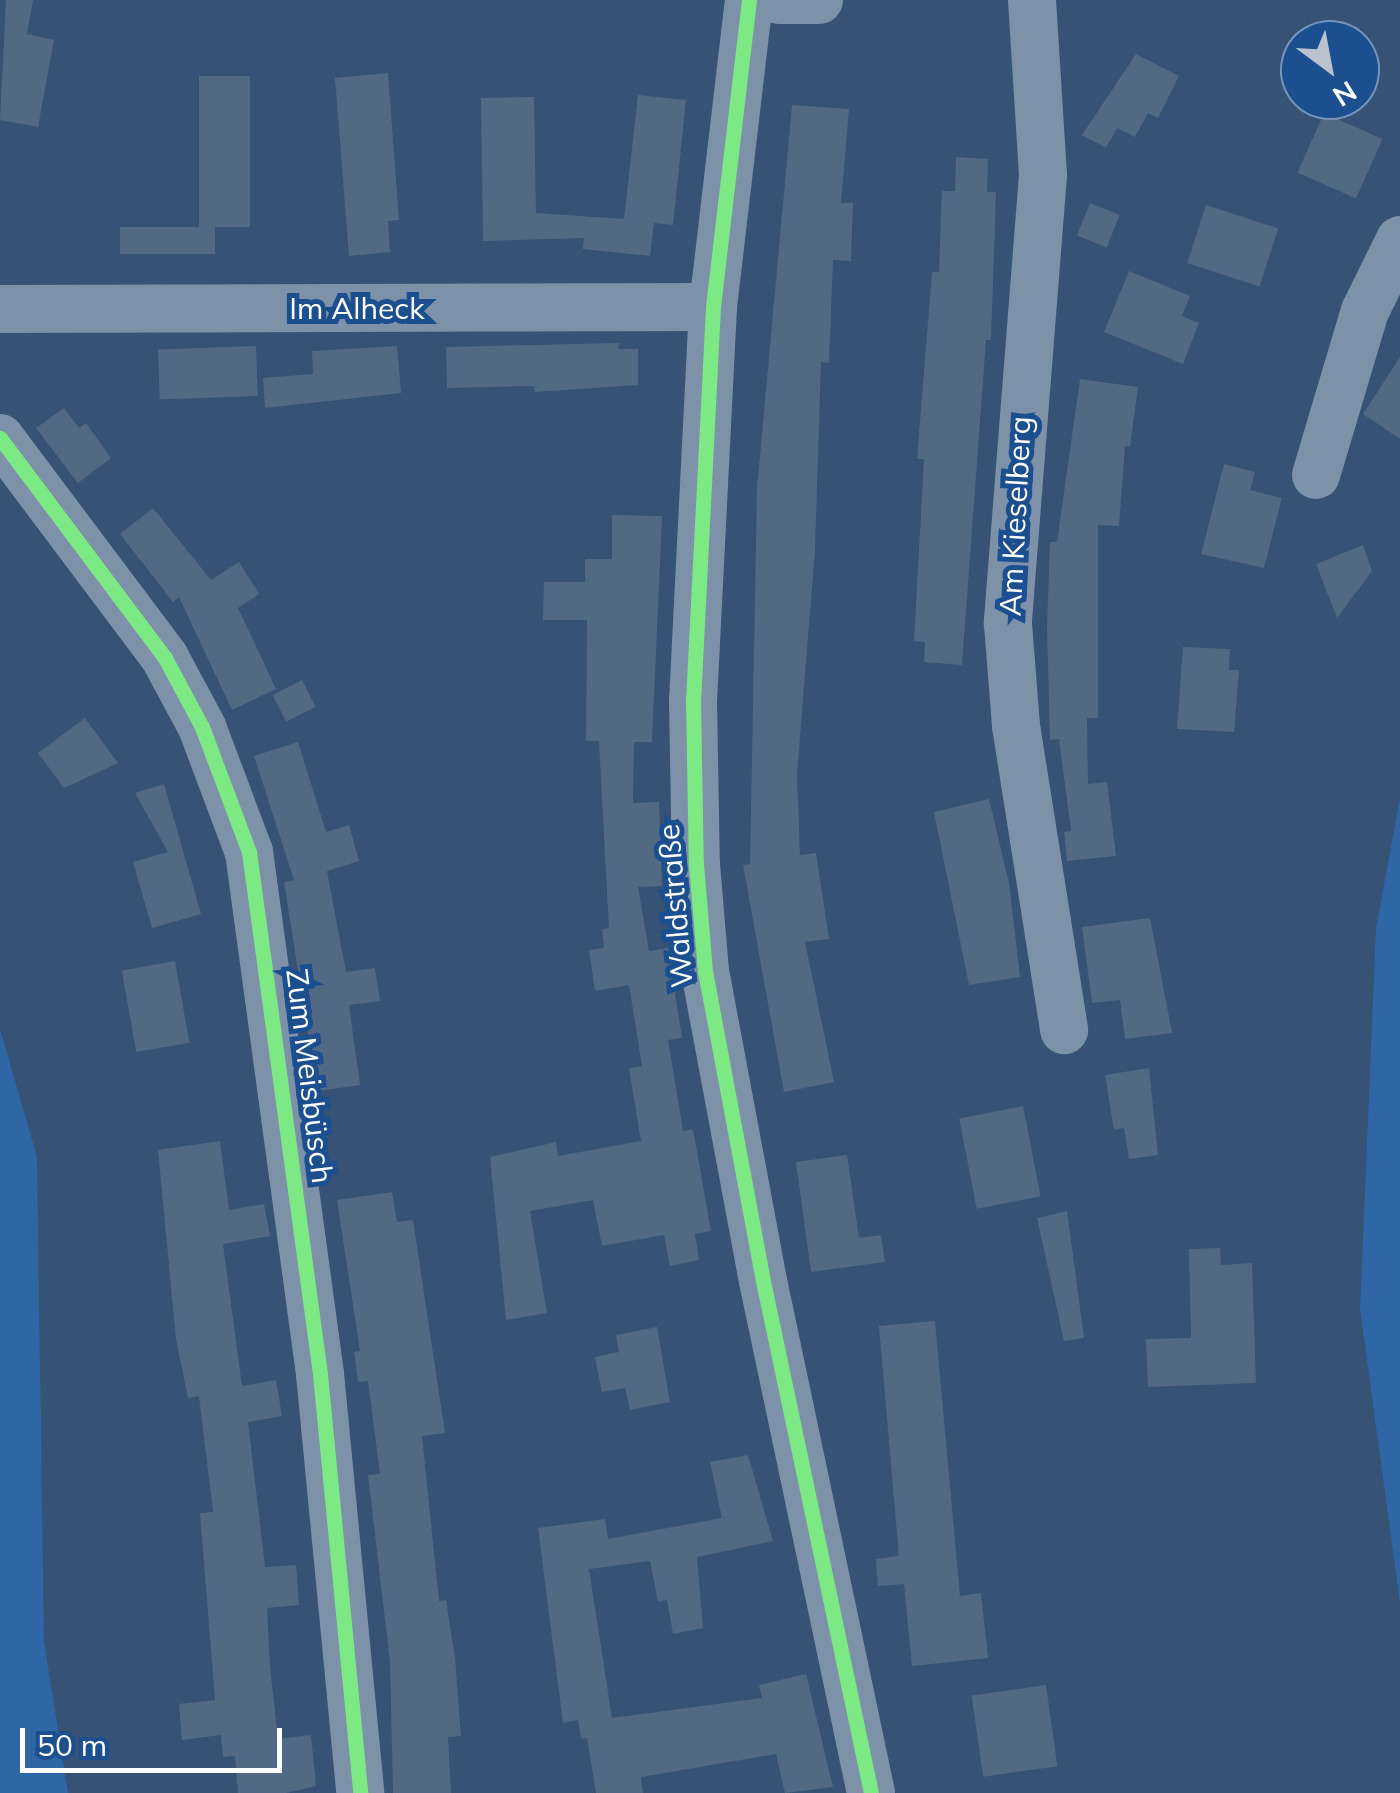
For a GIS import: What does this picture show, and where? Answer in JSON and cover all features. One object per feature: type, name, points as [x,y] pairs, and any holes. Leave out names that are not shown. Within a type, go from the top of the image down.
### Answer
[{"type":"street","name":"Waldstraße","points":[[749,0],[714,307],[693,700],[705,970],[794,1442],[871,1793]]},
{"type":"street","points":[[779,0],[819,0]]},
{"type":"street","name":"Am Kieselberg","points":[[1032,0],[1043,175],[1012,516],[1009,640],[1026,802],[1064,1030]]},
{"type":"street","points":[[1316,475],[1365,312],[1400,240]]},
{"type":"street","name":"Im Alheck","points":[[0,310],[714,307]]},
{"type":"street","name":"Zum Meisbüsch","points":[[0,438],[165,658],[202,726],[249,852],[320,1374],[360,1793]]},
{"type":"shaded area","points":[[1400,798],[1400,1603],[1360,1309],[1376,928]]},
{"type":"shaded area","points":[[0,1029],[37,1157],[44,1641],[68,1793],[0,1793]]},
{"type":"building","points":[[6,0],[33,0],[27,34],[54,40],[38,127],[0,120]]},
{"type":"building","points":[[1136,54],[1179,76],[1158,118],[1148,113],[1135,137],[1117,128],[1106,148],[1082,135]]},
{"type":"building","points":[[388,73],[399,220],[388,221],[390,252],[349,256],[335,78]]},
{"type":"building","points":[[199,76],[250,76],[250,227],[199,227]]},
{"type":"building","points":[[638,95],[686,100],[673,225],[654,223],[650,256],[583,249],[584,238],[483,241],[481,98],[534,97],[536,213],[624,219]]},
{"type":"building","points":[[792,105],[849,109],[841,203],[853,203],[851,261],[833,260],[829,363],[821,362],[815,550],[797,774],[800,855],[816,853],[829,939],[805,942],[834,1082],[784,1092],[743,865],[750,864],[757,489]]},
{"type":"building","points":[[1321,120],[1340,120],[1382,139],[1356,198],[1298,172]]},
{"type":"building","points":[[956,157],[988,159],[987,192],[996,192],[991,340],[986,340],[962,665],[924,662],[925,642],[914,641],[924,459],[917,459],[932,272],[939,272],[942,191],[955,191]]},
{"type":"building","points":[[1090,203],[1120,215],[1107,247],[1077,235]]},
{"type":"building","points":[[1206,205],[1278,228],[1259,286],[1187,263]]},
{"type":"building","points":[[120,227],[215,227],[215,254],[120,254]]},
{"type":"building","points":[[1129,271],[1190,296],[1182,316],[1199,323],[1183,364],[1104,332]]},
{"type":"building","points":[[619,343],[618,349],[638,349],[638,385],[535,392],[534,386],[447,388],[446,347]]},
{"type":"building","points":[[256,346],[258,396],[160,399],[158,349]]},
{"type":"building","points":[[397,346],[401,393],[265,408],[263,378],[313,374],[312,351]]},
{"type":"building","points":[[1400,357],[1400,439],[1363,414]]},
{"type":"building","points":[[1080,379],[1138,387],[1130,447],[1125,446],[1119,526],[1098,525],[1098,718],[1087,718],[1088,784],[1107,782],[1116,856],[1067,861],[1064,832],[1071,831],[1059,739],[1050,740],[1047,627],[1050,542],[1057,542]]},
{"type":"building","points":[[64,408],[79,428],[86,423],[111,458],[78,483],[36,428]]},
{"type":"building","points":[[1224,464],[1255,472],[1250,490],[1282,498],[1264,568],[1201,554]]},
{"type":"building","points":[[153,508],[211,580],[239,562],[259,594],[238,608],[276,689],[232,710],[179,597],[173,602],[120,534]]},
{"type":"building","points":[[612,515],[662,516],[652,742],[634,742],[633,803],[659,802],[662,886],[638,887],[649,951],[668,948],[682,1038],[668,1040],[683,1131],[693,1129],[711,1231],[695,1234],[699,1260],[670,1266],[664,1235],[602,1246],[593,1200],[530,1211],[547,1313],[506,1320],[490,1157],[556,1142],[558,1156],[641,1141],[629,1068],[642,1066],[629,985],[595,991],[589,950],[604,948],[602,929],[609,928],[599,741],[586,741],[587,620],[543,620],[544,582],[585,582],[585,559],[612,559]]},
{"type":"building","points":[[1363,545],[1372,571],[1337,618],[1316,564]]},
{"type":"building","points":[[1183,647],[1230,649],[1229,670],[1239,670],[1234,732],[1177,729]]},
{"type":"building","points":[[302,680],[316,707],[286,722],[273,695]]},
{"type":"building","points":[[85,718],[118,763],[64,788],[38,753]]},
{"type":"building","points":[[298,742],[326,832],[349,825],[359,861],[327,871],[346,972],[375,968],[380,1001],[349,1005],[360,1085],[317,1091],[284,882],[294,880],[254,756]]},
{"type":"building","points":[[164,784],[201,914],[152,928],[133,862],[168,852],[135,793]]},
{"type":"building","points":[[989,799],[1009,883],[1020,977],[969,985],[934,812]]},
{"type":"building","points":[[1150,918],[1172,1033],[1125,1039],[1120,1000],[1092,1003],[1082,927]]},
{"type":"building","points":[[175,961],[189,1043],[136,1052],[122,970]]},
{"type":"building","points":[[1149,1068],[1158,1155],[1129,1159],[1124,1128],[1114,1130],[1105,1075]]},
{"type":"building","points":[[1023,1106],[1041,1196],[977,1209],[959,1118]]},
{"type":"building","points":[[220,1141],[229,1210],[264,1204],[270,1236],[223,1244],[242,1386],[276,1380],[282,1416],[248,1422],[265,1567],[296,1565],[299,1605],[267,1608],[270,1667],[278,1739],[311,1735],[316,1786],[286,1793],[238,1793],[235,1756],[223,1757],[221,1735],[182,1740],[179,1704],[215,1700],[200,1513],[213,1512],[199,1396],[188,1398],[176,1339],[158,1150]]},
{"type":"building","points":[[847,1155],[859,1238],[881,1235],[885,1262],[811,1272],[796,1162]]},
{"type":"building","points":[[392,1192],[397,1222],[413,1220],[445,1433],[422,1436],[439,1601],[446,1600],[455,1658],[461,1736],[448,1737],[451,1793],[393,1793],[390,1662],[368,1475],[380,1474],[368,1381],[358,1382],[354,1352],[360,1351],[337,1200]]},
{"type":"building","points":[[1067,1211],[1084,1338],[1064,1341],[1037,1218]]},
{"type":"building","points":[[1220,1248],[1221,1265],[1252,1263],[1256,1383],[1148,1387],[1146,1339],[1191,1338],[1189,1249]]},
{"type":"building","points":[[935,1321],[960,1596],[981,1593],[988,1658],[912,1666],[904,1584],[878,1586],[876,1559],[899,1556],[879,1326]]},
{"type":"building","points":[[657,1327],[670,1402],[630,1410],[625,1388],[602,1392],[595,1357],[619,1352],[616,1335]]},
{"type":"building","points":[[748,1455],[773,1541],[697,1557],[703,1628],[673,1634],[667,1600],[658,1602],[650,1561],[589,1569],[612,1718],[762,1698],[759,1685],[806,1674],[833,1787],[785,1793],[776,1754],[641,1777],[643,1793],[596,1793],[587,1738],[581,1739],[578,1720],[563,1723],[538,1528],[605,1519],[608,1539],[722,1518],[710,1462]]},
{"type":"building","points":[[1046,1685],[1057,1766],[983,1777],[972,1695]]},
{"type":"cycle path","points":[[749,0],[713,307],[693,700],[696,864],[705,971],[763,1281],[871,1793]]},
{"type":"cycle path","points":[[0,438],[165,658],[202,727],[249,852],[320,1374],[360,1793]]}]
